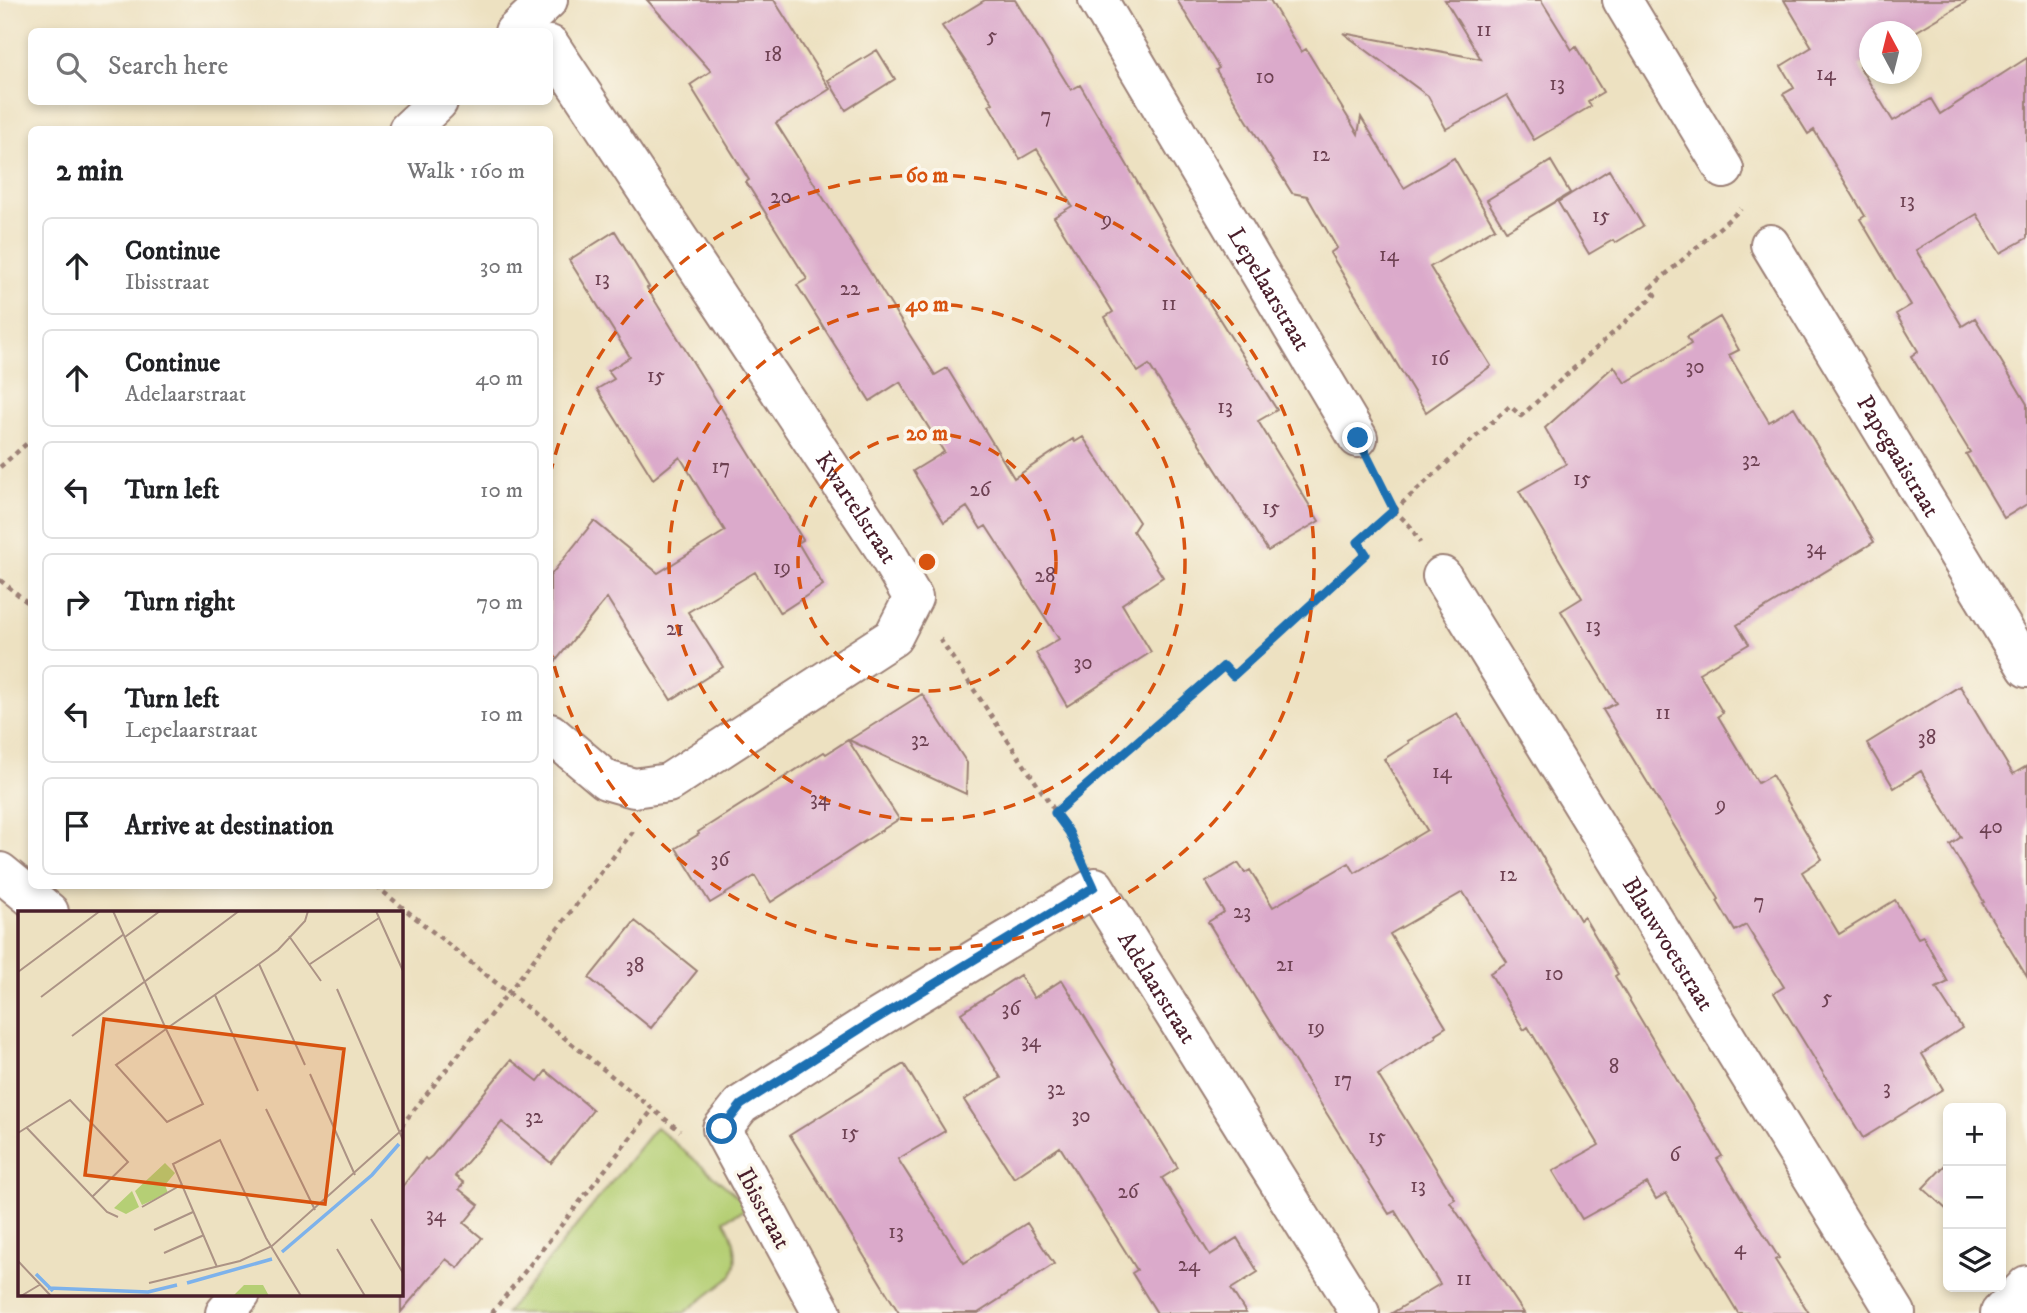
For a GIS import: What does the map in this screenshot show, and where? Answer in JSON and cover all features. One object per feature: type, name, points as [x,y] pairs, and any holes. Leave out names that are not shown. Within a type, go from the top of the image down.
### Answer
[{"type":"street","name":"Lepelaarstraat","points":[[1098,0],[1358,438]]},
{"type":"street","points":[[1622,0],[1724,169]]},
{"type":"street","name":"Kwartelstraat","points":[[553,50],[883,547],[913,598]]},
{"type":"street","points":[[412,126],[435,105]]},
{"type":"street","name":"Papegaaistraat","points":[[1770,244],[2027,668]]},
{"type":"street","name":"Blauwvoetstraat","points":[[1442,576],[1896,1313]]},
{"type":"street","points":[[553,735],[606,779],[634,788],[668,783],[893,636],[913,598]]},
{"type":"street","points":[[0,872],[48,911]]},
{"type":"street","points":[[722,1129],[741,1105],[868,1024],[1094,887]]},
{"type":"street","name":"Adelaarstraat","points":[[1094,887],[1360,1313]]},
{"type":"street","name":"Ibisstraat","points":[[722,1129],[806,1308]]},
{"type":"street","points":[[2000,1313],[2027,1285]]},
{"type":"street","points":[[225,1313],[239,1296]]},
{"type":"path","points":[[1055,813],[1224,666],[1233,676],[1366,554],[1358,542],[1510,406],[1521,416],[1655,295],[1650,288],[1745,206]]},
{"type":"path","points":[[1358,438],[1394,510],[1411,527],[1442,576]]},
{"type":"path","points":[[0,467],[28,442]]},
{"type":"path","points":[[0,580],[28,603]]},
{"type":"path","points":[[913,598],[1069,832],[1094,887]]},
{"type":"path","points":[[402,1125],[636,828],[634,788]]},
{"type":"path","points":[[380,889],[694,1141],[722,1129]]},
{"type":"path","points":[[492,1313],[653,1110]]},
{"type":"green space","points":[[656,1127],[750,1207],[724,1220],[735,1248],[731,1277],[684,1313],[506,1313]]},
{"type":"building","points":[[647,0],[774,0],[830,89],[776,123],[935,375],[947,368],[1014,478],[1073,439],[1075,442],[1083,437],[1139,522],[1133,531],[1163,577],[1122,604],[1151,652],[1067,706],[1036,653],[1059,639],[986,526],[981,529],[967,507],[944,522],[913,471],[944,452],[900,382],[870,401],[797,285],[807,279],[746,182],[749,180],[690,85],[711,71]]},
{"type":"building","points":[[985,0],[1015,0],[1071,90],[1080,85],[1201,290],[1277,410],[1258,421],[1319,521],[1268,551],[1149,365],[1138,372],[1121,347],[1105,317],[1113,312],[1054,217],[1072,206],[1037,149],[1020,159],[989,105],[993,103],[942,26]]},
{"type":"building","points":[[1177,0],[1270,0],[1301,52],[1306,49],[1358,134],[1361,117],[1404,188],[1454,158],[1495,228],[1430,267],[1491,366],[1426,412],[1330,253],[1337,248],[1307,196],[1292,193],[1216,70],[1219,68]]},
{"type":"building","points":[[1445,0],[1541,0],[1572,50],[1576,47],[1603,92],[1588,101],[1591,106],[1534,140],[1507,95],[1446,129],[1428,96],[1343,33],[1481,59]]},
{"type":"building","points":[[1784,0],[1969,0],[1922,28],[1922,21],[1859,21],[1859,84],[1870,84],[1893,121],[1931,99],[1940,114],[2027,58],[2027,238],[2000,253],[1977,214],[1916,250],[1962,326],[1975,318],[2027,404],[2027,504],[2004,518],[1966,454],[1970,452],[1911,356],[1918,351],[1896,314],[1911,305],[1860,219],[1865,216],[1814,130],[1808,134],[1783,94],[1794,88],[1781,66],[1812,47]]},
{"type":"building","points":[[877,50],[895,79],[846,110],[828,80]]},
{"type":"building","points":[[1551,161],[1570,193],[1506,231],[1487,200]]},
{"type":"building","points":[[1609,170],[1643,226],[1615,243],[1613,240],[1589,254],[1558,202]]},
{"type":"building","points":[[615,231],[649,287],[647,288],[803,540],[798,543],[823,585],[780,613],[755,572],[688,612],[723,667],[671,700],[607,598],[553,664],[553,572],[594,521],[658,573],[725,531],[680,457],[653,479],[597,389],[614,379],[608,371],[630,357],[569,260]]},
{"type":"building","points":[[1720,317],[1739,350],[1729,355],[1769,422],[1794,407],[1874,542],[1737,625],[1749,644],[1699,673],[1723,713],[1718,716],[1758,783],[1772,775],[1822,859],[1802,872],[1839,934],[1895,900],[1918,938],[1923,936],[1948,982],[1936,988],[1962,1028],[1922,1054],[1943,1089],[1863,1138],[1774,993],[1784,987],[1746,925],[1735,931],[1717,901],[1719,899],[1603,710],[1616,703],[1561,611],[1582,598],[1519,491],[1566,464],[1545,428],[1614,366],[1625,383],[1691,344],[1687,337]]},
{"type":"building","points":[[1960,686],[2013,774],[2027,766],[2027,977],[1950,845],[1961,837],[1921,771],[1894,788],[1867,743]]},
{"type":"building","points":[[922,694],[967,763],[966,794],[849,740]]},
{"type":"building","points":[[1457,713],[1580,920],[1584,917],[1618,974],[1615,976],[1722,1156],[1717,1159],[1779,1258],[1775,1260],[1809,1313],[1738,1313],[1666,1193],[1656,1199],[1647,1183],[1582,1219],[1553,1171],[1599,1145],[1528,1027],[1524,1030],[1490,973],[1507,962],[1463,892],[1390,934],[1446,1027],[1435,1034],[1436,1037],[1378,1075],[1455,1199],[1450,1202],[1524,1313],[1392,1313],[1440,1284],[1395,1211],[1389,1214],[1208,922],[1224,912],[1206,882],[1238,863],[1245,873],[1250,870],[1273,907],[1349,863],[1355,873],[1427,830],[1384,759],[1409,743],[1408,741]]},
{"type":"building","points":[[848,740],[899,819],[771,902],[755,876],[710,903],[676,848],[824,752],[826,754]]},
{"type":"building","points":[[635,921],[697,971],[651,1028],[589,978]]},
{"type":"building","points":[[1020,975],[1034,998],[1062,980],[1178,1168],[1162,1178],[1210,1255],[1237,1238],[1258,1272],[1231,1289],[1246,1313],[1157,1313],[1132,1273],[1137,1270],[1060,1147],[1014,1178],[964,1100],[1001,1078],[961,1013]]},
{"type":"building","points":[[511,1060],[538,1081],[546,1071],[593,1110],[551,1163],[502,1122],[455,1176],[464,1183],[459,1189],[479,1205],[464,1223],[482,1238],[458,1268],[446,1259],[401,1312],[402,1187],[425,1158],[427,1160]]},
{"type":"building","points":[[904,1064],[945,1131],[898,1159],[964,1263],[1027,1223],[1054,1264],[978,1313],[899,1313],[790,1135]]},
{"type":"building","points":[[1943,1167],[1943,1206],[1923,1188]]},
{"type":"route","points":[[722,1129],[741,1105],[868,1024],[1094,887],[1069,832],[1055,813],[1224,666],[1233,676],[1366,554],[1358,542],[1394,510],[1358,438]]}]
